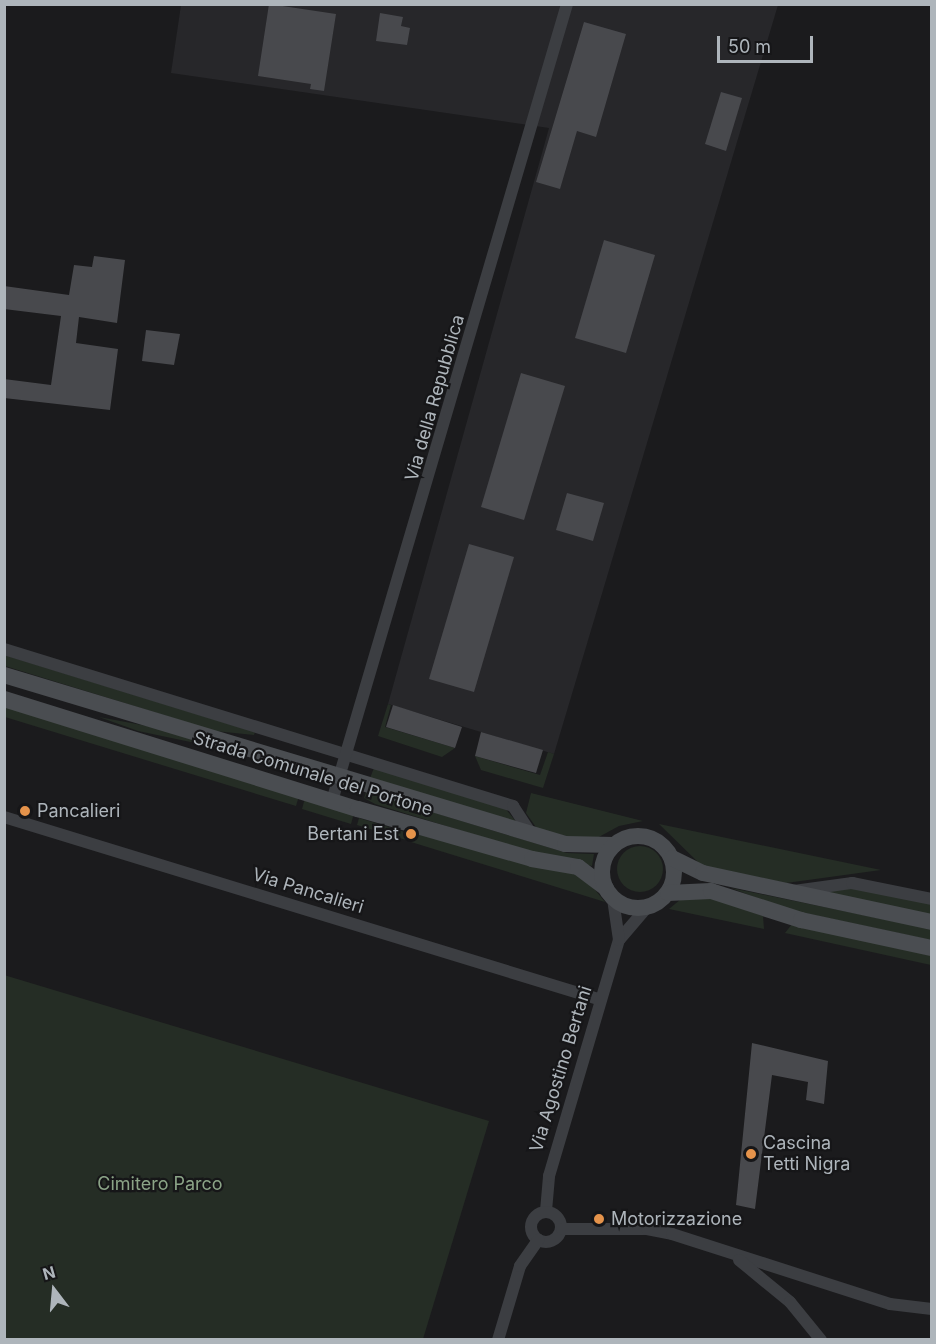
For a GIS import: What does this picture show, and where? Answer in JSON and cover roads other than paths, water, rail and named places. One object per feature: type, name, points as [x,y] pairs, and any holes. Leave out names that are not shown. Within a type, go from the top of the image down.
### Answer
[{"type":"street","name":"Via della Repubblica","points":[[332,801],[567,4]]},
{"type":"street","name":"Strada Comunale del Portone","points":[[4,649],[346,751],[513,806],[532,835]]},
{"type":"street","name":"Strada Comunale del Portone","points":[[4,675],[532,835],[577,846],[614,845]]},
{"type":"street","name":"Strada Comunale del Portone","points":[[4,699],[332,801],[532,859],[578,867],[610,894]]},
{"type":"street","name":"Via Pancalieri","points":[[4,817],[601,1000]]},
{"type":"street","points":[[668,893],[674,877],[672,858],[663,845],[651,838],[634,836],[614,845],[602,870],[610,894],[637,908],[648,906],[668,893],[711,891],[801,920],[932,948]]},
{"type":"street","points":[[672,858],[703,873],[932,922]]},
{"type":"street","points":[[792,892],[852,883],[932,899]]},
{"type":"street","name":"Via Agostino Bertani","points":[[610,894],[619,940]]},
{"type":"street","name":"Via Agostino Bertani","points":[[546,1211],[549,1176],[619,940],[648,906]]},
{"type":"street","points":[[538,1240],[531,1224],[537,1214],[546,1211],[558,1217],[562,1229]]},
{"type":"street","points":[[538,1240],[550,1242],[562,1229],[647,1229],[731,1253],[890,1304],[932,1309]]},
{"type":"street","points":[[498,1340],[520,1266],[538,1240]]},
{"type":"street","points":[[731,1253],[790,1302],[821,1340]]},
{"type":"place","name":"Pancalieri","points":[[25,811]]},
{"type":"place","name":"Bertani Est","points":[[411,834]]},
{"type":"place","name":"Cascina Tetti Nigra","points":[[751,1154]]},
{"type":"place","name":"Motorizzazione","points":[[599,1219]]},
{"type":"park label","name":"Cimitero Parco","points":[[160,1184]]}]
